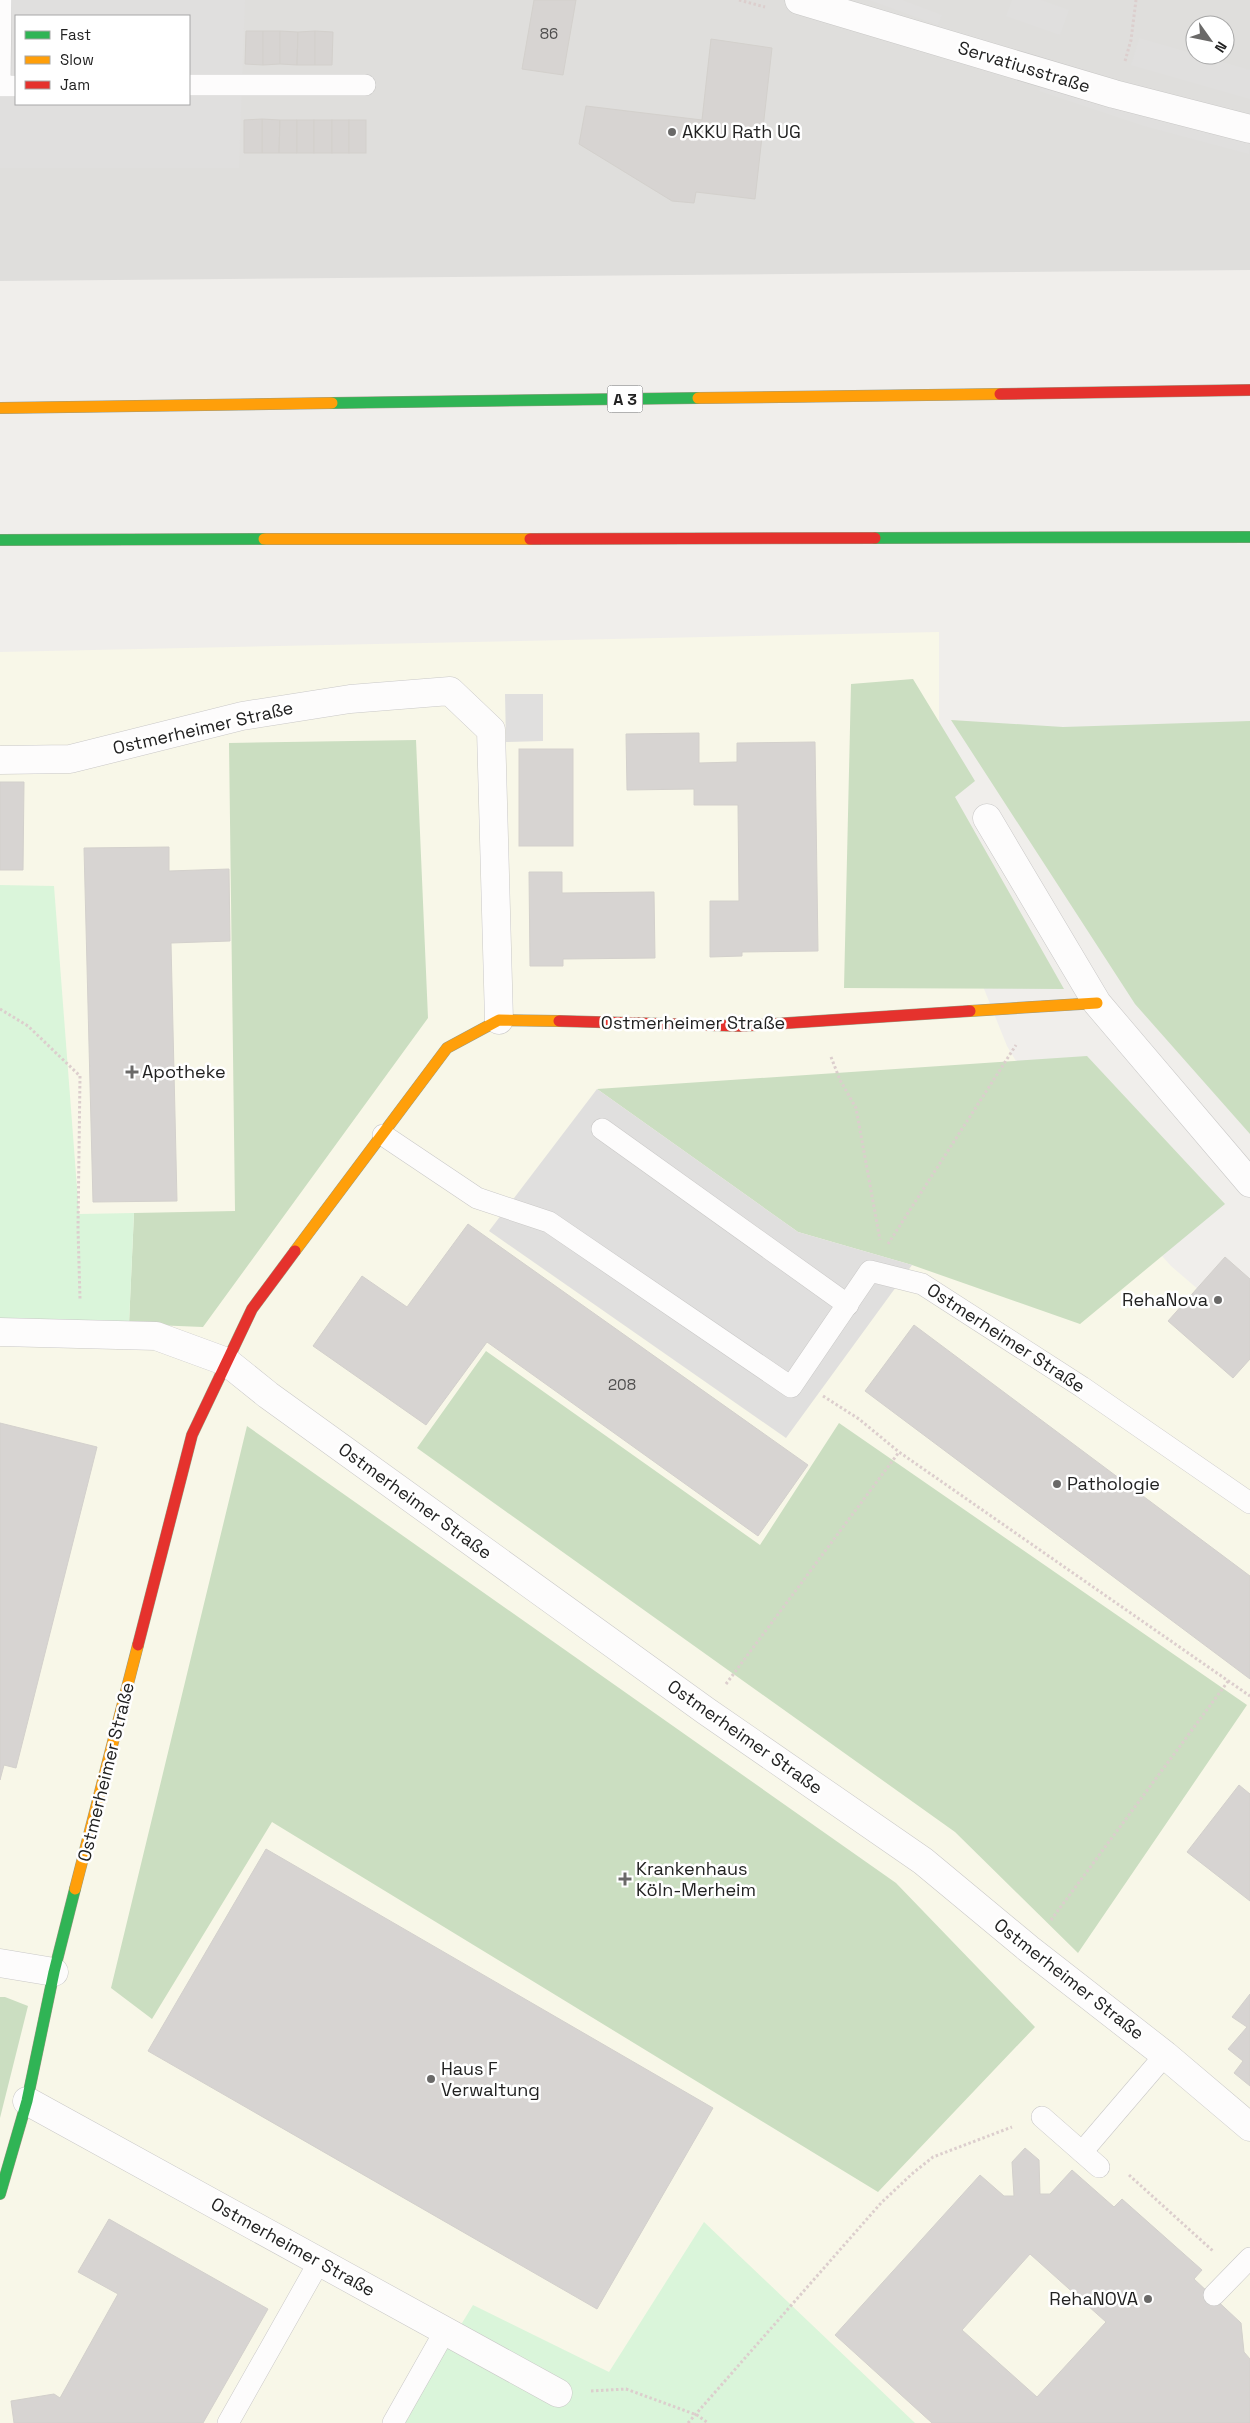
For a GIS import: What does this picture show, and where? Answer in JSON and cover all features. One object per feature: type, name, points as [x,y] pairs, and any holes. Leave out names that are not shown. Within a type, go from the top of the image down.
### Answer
[{"type":"main road","name":"A 3","points":[[0,408],[1250,390]]},
{"type":"main road","points":[[0,540],[1250,537]]},
{"type":"main road","name":"Ostmerheimer Straße","points":[[0,2194],[27,2101],[54,1972],[192,1435],[252,1309],[447,1048],[499,1020],[742,1026],[1097,1003]]},
{"type":"street","name":"Servatiusstraße","points":[[799,0],[1114,94],[1250,129]]},
{"type":"street","name":"Ostmerheimer Straße","points":[[0,760],[70,759],[242,716],[350,699],[450,691],[491,730],[499,1020]]},
{"type":"street","points":[[987,818],[1097,1003],[1250,1183]]},
{"type":"street","name":"Ostmerheimer Straße","points":[[0,1332],[156,1336],[227,1362],[268,1394],[706,1711],[923,1861],[1029,1949],[1165,2055],[1250,2127]]},
{"type":"street","points":[[0,1963],[54,1972]]},
{"type":"street","name":"Ostmerheimer Straße","points":[[27,2101],[558,2393]]},
{"type":"lane","points":[[1,0],[0,86],[15,86]]},
{"type":"lane","points":[[190,85],[365,85]]},
{"type":"lane","points":[[602,1129],[848,1305]]},
{"type":"lane","points":[[383,1135],[478,1198],[549,1222],[791,1387],[870,1271]]},
{"type":"lane","name":"Ostmerheimer Straße","points":[[870,1271],[922,1284],[1082,1387],[1250,1503]]},
{"type":"lane","points":[[1082,2152],[1165,2055]]},
{"type":"lane","points":[[1042,2118],[1100,2166]]},
{"type":"lane","points":[[228,2423],[319,2262]]},
{"type":"lane","points":[[1214,2295],[1243,2265]]},
{"type":"lane","points":[[392,2423],[445,2331]]},
{"type":"path","points":[[1124,66],[1131,40],[1136,0]]},
{"type":"path","points":[[870,1271],[1040,1007]]},
{"type":"path","points":[[0,1009],[28,1026],[80,1076],[78,1229],[82,1335]]},
{"type":"path","points":[[817,1021],[840,1080],[856,1108],[883,1253]]},
{"type":"path","points":[[805,1367],[821,1395],[858,1419],[900,1452],[1230,1680],[1250,1696]]},
{"type":"path","points":[[706,1711],[900,1452]]},
{"type":"path","points":[[1029,1949],[1230,1680]]},
{"type":"path","points":[[688,2423],[881,2203],[913,2173],[933,2157],[951,2149],[1000,2130],[1042,2118]]},
{"type":"path","points":[[1100,2166],[1108,2156],[1243,2265]]},
{"type":"path","points":[[558,2393],[626,2389],[697,2415],[708,2423]]},
{"type":"shaded area","points":[[0,0],[1250,0],[1250,270],[0,281]]},
{"type":"shaded area","points":[[0,0],[245,0],[239,168],[0,168]]},
{"type":"shaded area","points":[[869,0],[902,0],[942,15],[938,25]]},
{"type":"shaded area","points":[[1012,0],[1041,0],[1069,10],[1060,35],[1006,16]]},
{"type":"shaded area","points":[[1139,38],[1185,51],[1185,65],[1233,65],[1250,70],[1250,99],[1131,65]]},
{"type":"shaded area","points":[[1043,82],[1148,116],[1250,143],[1249,154],[1144,126],[1039,91]]},
{"type":"shaded area","name":"Krankenhaus Köln-Merheim","points":[[939,632],[939,720],[950,865],[976,969],[1007,1046],[1049,1117],[1101,1189],[1171,1266],[1250,1334],[1250,2423],[0,2423],[0,652]]},
{"type":"shaded area","points":[[505,694],[543,694],[543,741],[506,742]]},
{"type":"shaded area","points":[[597,1089],[798,1232],[912,1265],[786,1438],[489,1231]]},
{"type":"green space","points":[[913,679],[975,781],[955,797],[1064,989],[844,988],[851,684]]},
{"type":"green space","points":[[951,720],[1063,727],[1250,721],[1250,1134],[1135,1004]]},
{"type":"green space","points":[[416,740],[428,1018],[203,1327],[129,1324],[134,1213],[235,1211],[229,743]]},
{"type":"green space","points":[[0,885],[54,886],[79,1214],[134,1213],[129,1324],[0,1320]]},
{"type":"green space","points":[[1087,1056],[1225,1204],[1080,1324],[912,1265],[798,1232],[597,1089]]},
{"type":"green space","points":[[486,1351],[760,1545],[839,1423],[1247,1705],[1078,1953],[955,1832],[417,1448]]},
{"type":"green space","points":[[247,1426],[896,1883],[1035,2027],[878,2192],[272,1822],[152,2019],[111,1988]]},
{"type":"green space","points":[[0,1997],[5,1997],[28,2006],[0,2118]]},
{"type":"green space","points":[[704,2222],[915,2423],[401,2423],[473,2305],[609,2372]]},
{"type":"building","points":[[534,0],[576,0],[563,75],[522,69]]},
{"type":"building","points":[[246,31],[263,31],[263,65],[245,64]]},
{"type":"building","points":[[263,31],[280,31],[280,64],[263,65]]},
{"type":"building","points":[[280,31],[298,32],[297,65],[280,64]]},
{"type":"building","points":[[315,31],[315,65],[297,65],[298,32]]},
{"type":"building","points":[[315,31],[333,32],[332,65],[315,65]]},
{"type":"building","name":"AKKU Rath UG","points":[[711,39],[772,48],[755,199],[696,192],[694,203],[672,201],[579,144],[586,106],[702,120]]},
{"type":"building","points":[[262,119],[280,120],[279,153],[262,153]]},
{"type":"building","points":[[262,119],[262,153],[244,153],[244,120]]},
{"type":"building","points":[[280,120],[297,120],[297,153],[279,153]]},
{"type":"building","points":[[297,120],[314,120],[314,153],[297,153]]},
{"type":"building","points":[[314,120],[332,120],[332,153],[314,153]]},
{"type":"building","points":[[332,120],[349,120],[349,153],[332,153]]},
{"type":"building","points":[[349,120],[366,120],[366,153],[349,153]]},
{"type":"building","points":[[699,733],[699,763],[737,762],[737,743],[815,742],[818,951],[742,952],[742,956],[710,957],[710,901],[739,901],[738,805],[694,805],[694,789],[627,790],[626,734]]},
{"type":"building","points":[[519,749],[573,749],[573,846],[519,846]]},
{"type":"building","points":[[0,782],[24,782],[23,870],[0,870]]},
{"type":"building","name":"Apotheke","points":[[169,847],[169,871],[229,869],[230,941],[171,943],[177,1201],[93,1202],[84,848]]},
{"type":"building","points":[[529,872],[562,872],[562,893],[654,892],[655,958],[563,959],[563,966],[530,966]]},
{"type":"building","points":[[468,1224],[808,1465],[758,1536],[487,1342],[426,1425],[313,1346],[362,1276],[407,1307]]},
{"type":"building","name":"RehaNova","points":[[1225,1257],[1250,1279],[1250,1359],[1233,1378],[1168,1321]]},
{"type":"building","name":"Pathologie","points":[[914,1325],[1250,1576],[1250,1679],[865,1391]]},
{"type":"building","points":[[0,1423],[97,1447],[16,1768],[4,1765],[0,1780]]},
{"type":"building","points":[[1239,1785],[1250,1794],[1250,1901],[1187,1852]]},
{"type":"building","name":"Haus F Verwaltung","points":[[266,1849],[713,2108],[597,2309],[148,2051]]},
{"type":"building","points":[[1250,1994],[1250,2086],[1234,2073],[1243,2061],[1228,2049],[1247,2027],[1232,2017]]},
{"type":"building","name":"RehaNOVA","points":[[1025,2148],[1039,2160],[1040,2194],[1050,2194],[1072,2170],[1114,2207],[1122,2199],[1202,2270],[1194,2279],[1241,2323],[1244,2352],[1250,2359],[1250,2423],[932,2423],[835,2335],[980,2175],[1004,2196],[1014,2196],[1012,2162]],"holes":[[[1030,2254],[1106,2322],[1037,2397],[962,2330]]]},
{"type":"building","points":[[109,2219],[268,2309],[203,2423],[14,2423],[11,2401],[54,2394],[60,2398],[118,2294],[78,2272]]},
{"type":"traffic: fast","points":[[332,403],[698,398]]},
{"type":"traffic: fast","points":[[875,538],[1250,537]]},
{"type":"traffic: fast","points":[[0,540],[264,539]]},
{"type":"traffic: fast","points":[[0,2194],[27,2101],[54,1972],[75,1889]]},
{"type":"traffic: slow","points":[[698,398],[1000,394]]},
{"type":"traffic: slow","points":[[0,408],[332,403]]},
{"type":"traffic: slow","points":[[264,539],[530,539]]},
{"type":"traffic: slow","points":[[970,1011],[1097,1003]]},
{"type":"traffic: slow","points":[[295,1251],[447,1048],[499,1020],[559,1021]]},
{"type":"traffic: slow","points":[[75,1889],[138,1645]]},
{"type":"traffic: jam","points":[[1000,394],[1250,390]]},
{"type":"traffic: jam","points":[[530,539],[875,538]]},
{"type":"traffic: jam","points":[[559,1021],[742,1026],[970,1011]]},
{"type":"traffic: jam","points":[[138,1645],[192,1435],[252,1309],[295,1251]]},
{"type":"place","name":"AKKU Rath UG","points":[[672,132]]},
{"type":"place","name":"Apotheke","points":[[132,1072]]},
{"type":"place","name":"RehaNova","points":[[1218,1300]]},
{"type":"place","name":"Pathologie","points":[[1057,1484]]},
{"type":"place","name":"Krankenhaus Köln-Merheim","points":[[625,1879]]},
{"type":"place","name":"Haus F Verwaltung","points":[[431,2079]]},
{"type":"place","name":"RehaNOVA","points":[[1148,2299]]}]
